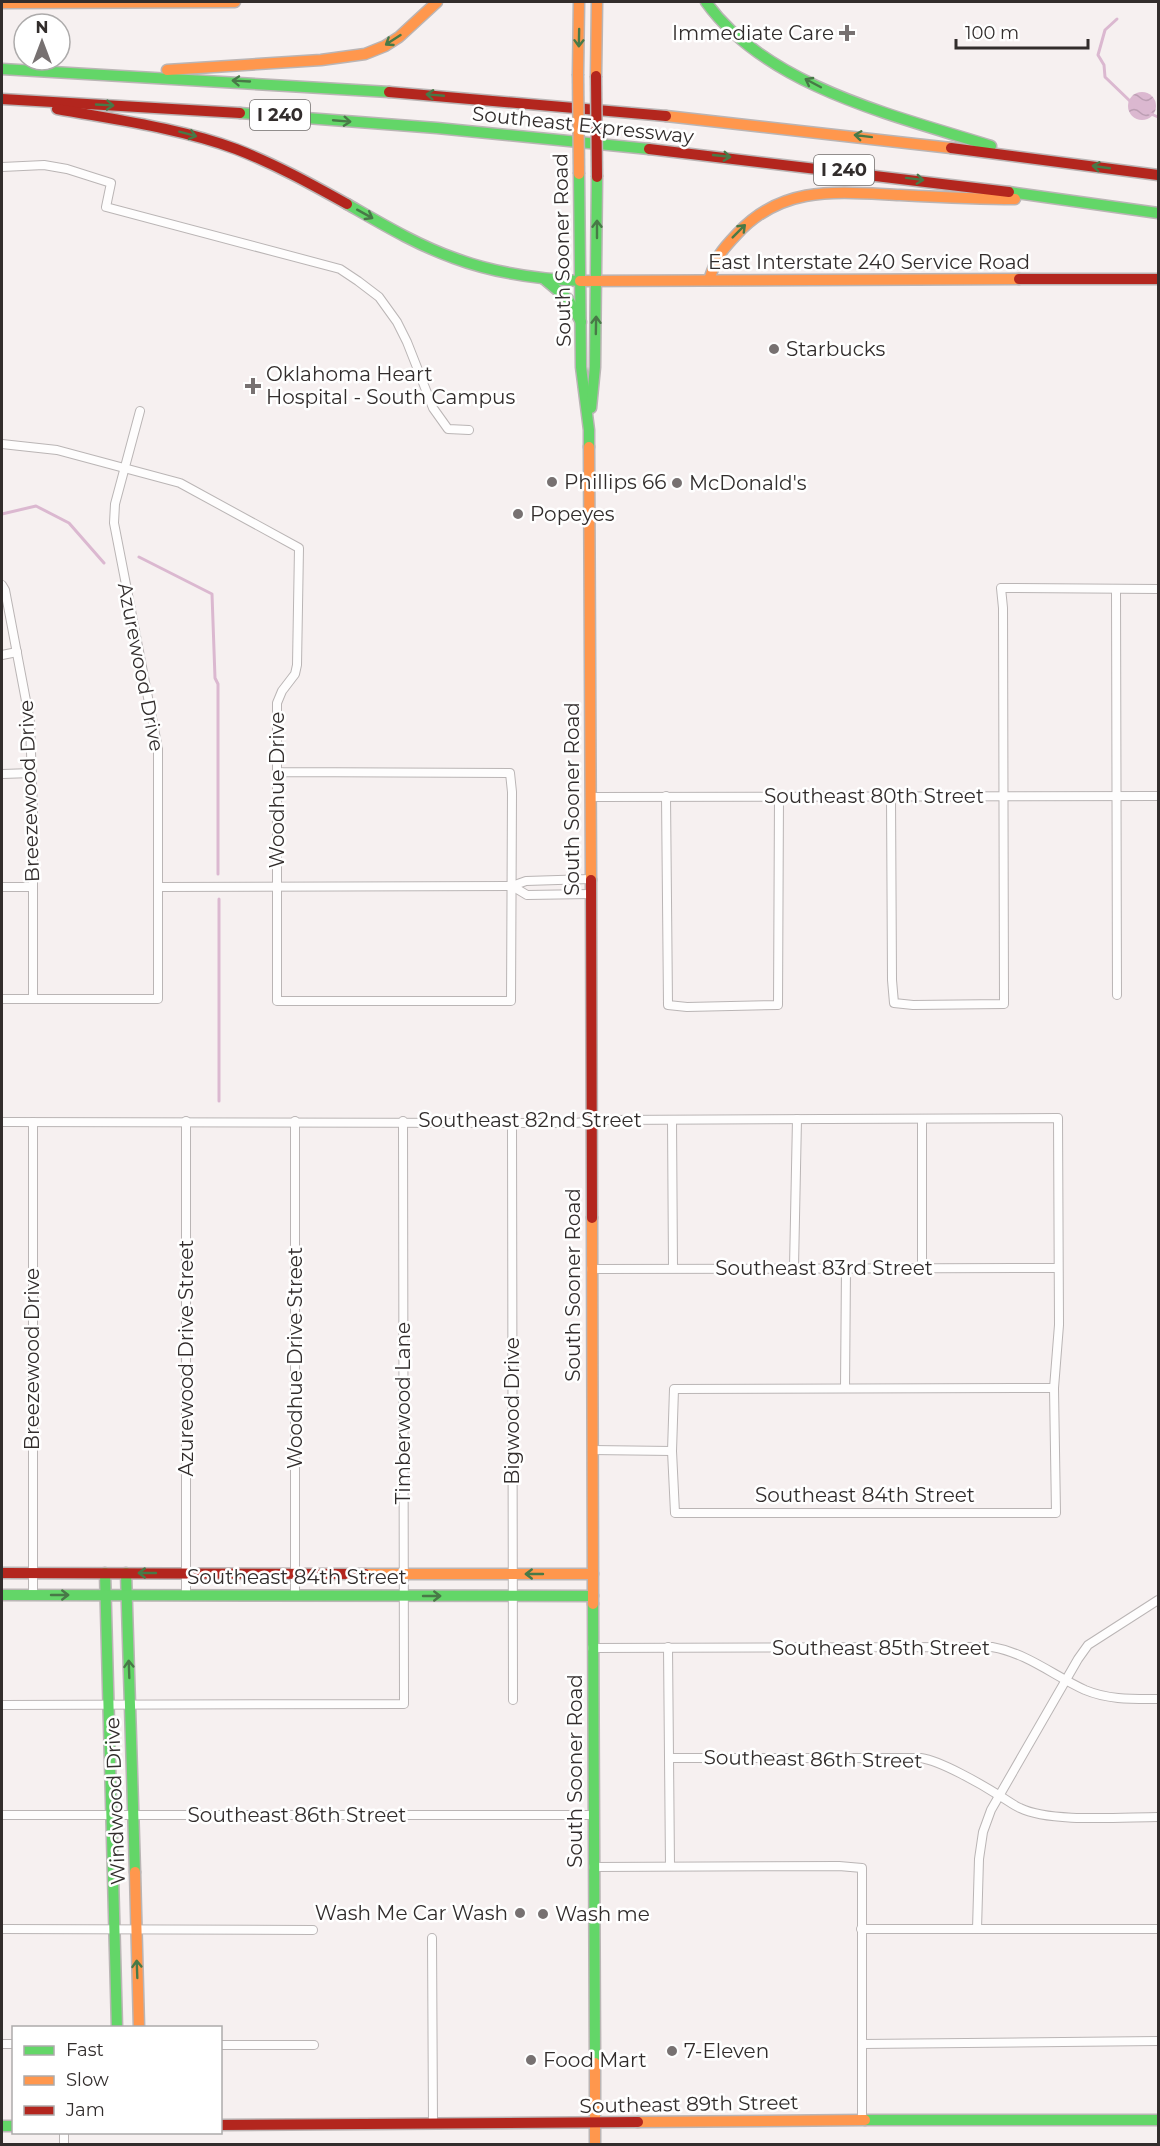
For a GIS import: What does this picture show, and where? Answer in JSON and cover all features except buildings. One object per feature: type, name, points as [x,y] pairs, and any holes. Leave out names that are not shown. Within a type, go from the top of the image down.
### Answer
[{"type":"main road","points":[[2,3],[235,2]]},
{"type":"main road","points":[[124,74],[202,66],[320,60],[363,54],[396,39],[437,2]]},
{"type":"main road","name":"South Sooner Road","points":[[579,2],[581,368],[589,426]]},
{"type":"main road","name":"South Sooner Road","points":[[595,2145],[589,426],[595,367],[597,282],[597,2]]},
{"type":"main road","points":[[706,2],[726,28],[751,48],[827,91],[891,116],[1025,156]]},
{"type":"main road","name":"Southeast Expressway","points":[[2,69],[124,74],[433,94],[859,136],[1158,175]]},
{"type":"main road","name":"Southeast Expressway","points":[[3,99],[283,116],[622,146],[805,165],[1158,213]]},
{"type":"main road","name":"East Interstate 240 Service Road","points":[[3,99],[170,129],[221,144],[295,175],[438,251],[470,264],[544,279],[597,282],[1158,279]]},
{"type":"main road","points":[[709,280],[717,256],[748,222],[770,207],[798,196],[831,192],[975,199],[1066,200]]},
{"type":"main road","points":[[544,279],[568,298],[581,322]]},
{"type":"main road","name":"Southeast 84th Street","points":[[2,1573],[593,1574]]},
{"type":"main road","name":"Windwood Drive","points":[[105,1573],[117,2026]]},
{"type":"main road","name":"Windwood Drive","points":[[126,1573],[139,2026]]},
{"type":"main road","name":"Southeast 84th Street","points":[[2,1595],[593,1596]]},
{"type":"main road","name":"Southeast 89th Street","points":[[222,2125],[1158,2120]]},
{"type":"street","points":[[2,167],[44,165],[93,177],[111,183],[106,207],[340,269],[376,295],[389,310],[407,342],[433,408],[448,429],[469,430]]},
{"type":"street","name":"Azurewood Drive","points":[[33,999],[158,999],[158,748],[114,524],[116,504],[140,411]]},
{"type":"street","points":[[2,444],[57,450],[125,468]]},
{"type":"street","name":"Woodhue Drive","points":[[125,468],[180,483],[299,548],[297,665],[295,674],[282,692],[277,704],[277,1001],[511,1001],[512,886]]},
{"type":"street","name":"Breezewood Drive","points":[[2,585],[5,590],[30,722],[33,999]]},
{"type":"street","points":[[891,797],[894,1003],[913,1005],[1004,1004],[1001,588],[1158,589]]},
{"type":"street","points":[[1116,590],[1117,995]]},
{"type":"street","points":[[2,655],[17,652]]},
{"type":"street","points":[[277,772],[510,773],[512,886]]},
{"type":"street","points":[[2,774],[32,773]]},
{"type":"street","points":[[666,796],[668,1005],[687,1007],[778,1005],[779,796]]},
{"type":"street","name":"Southeast 80th Street","points":[[590,797],[1158,796]]},
{"type":"street","points":[[159,887],[512,886],[526,881],[590,879]]},
{"type":"street","points":[[512,886],[527,895],[590,894]]},
{"type":"street","points":[[2,887],[33,887]]},
{"type":"street","points":[[2,999],[33,999]]},
{"type":"street","name":"Southeast 82nd Street","points":[[2,1122],[574,1123],[672,1120],[1058,1118],[1057,1268]]},
{"type":"street","points":[[794,1267],[797,1119]]},
{"type":"street","points":[[922,1119],[922,1267]]},
{"type":"street","points":[[672,1120],[673,1268]]},
{"type":"street","name":"Azurewood Drive Street","points":[[186,1121],[186,1594]]},
{"type":"street","name":"Woodhue Drive Street","points":[[295,1121],[295,1594]]},
{"type":"street","name":"Timberwood Lane","points":[[130,1704],[404,1704],[403,1121]]},
{"type":"street","name":"Breezewood Drive","points":[[33,1122],[33,1595]]},
{"type":"street","name":"Bigwood Drive","points":[[512,1122],[513,1700]]},
{"type":"street","points":[[845,1388],[846,1268]]},
{"type":"street","points":[[592,1450],[672,1451],[674,1389],[1054,1388],[1059,1325],[1057,1268]]},
{"type":"street","name":"Southeast 83rd Street","points":[[591,1269],[1057,1268]]},
{"type":"street","name":"Southeast 84th Street","points":[[672,1451],[675,1513],[1056,1513],[1054,1388]]},
{"type":"street","points":[[977,1929],[980,1845],[991,1810],[1088,1645],[1158,1600]]},
{"type":"street","points":[[668,1647],[670,1866]]},
{"type":"street","name":"Southeast 85th Street","points":[[592,1648],[992,1647],[1017,1653],[1084,1690],[1112,1698],[1158,1699]]},
{"type":"street","points":[[2,1705],[130,1704]]},
{"type":"street","name":"Southeast 86th Street","points":[[670,1758],[921,1758],[937,1762],[1000,1795],[1021,1809],[1049,1816],[1158,1817]]},
{"type":"street","name":"Southeast 86th Street","points":[[2,1815],[593,1815]]},
{"type":"street","points":[[593,1867],[839,1866],[862,1868],[862,2120]]},
{"type":"street","points":[[2,1929],[313,1930]]},
{"type":"street","points":[[861,1929],[1158,1929]]},
{"type":"street","points":[[432,1938],[433,2124]]},
{"type":"street","points":[[862,2044],[1158,2041]]},
{"type":"street","points":[[222,2044],[314,2045]]},
{"type":"water","points":[[1142,92],[1152,96],[1156,106],[1152,116],[1142,120],[1132,116],[1128,106],[1132,96]]},
{"type":"waterway","points":[[1117,19],[1105,30],[1098,55],[1104,65],[1105,77],[1131,102]]},
{"type":"waterway","points":[[1149,113],[1158,117]]},
{"type":"waterway","points":[[2,514],[36,506],[69,523],[104,563]]},
{"type":"waterway","points":[[139,557],[212,594],[215,678],[218,684],[218,874]]},
{"type":"waterway","points":[[219,899],[219,1101]]},
{"type":"traffic: fast","points":[[706,2],[732,31],[763,56],[798,77],[875,110],[991,146]]},
{"type":"traffic: fast","points":[[2,69],[389,92]]},
{"type":"traffic: fast","points":[[240,113],[437,128],[649,149]]},
{"type":"traffic: fast","points":[[579,174],[581,367],[589,447]]},
{"type":"traffic: fast","points":[[591,408],[595,367],[597,177]]},
{"type":"traffic: fast","points":[[1009,192],[1158,213]]},
{"type":"traffic: fast","points":[[347,204],[413,240],[469,263],[516,274],[580,281]]},
{"type":"traffic: fast","points":[[544,279],[568,299],[581,322]]},
{"type":"traffic: fast","points":[[105,1573],[117,2026]]},
{"type":"traffic: fast","points":[[126,1573],[135,1872]]},
{"type":"traffic: fast","points":[[2,1595],[593,1596]]},
{"type":"traffic: fast","points":[[593,1604],[595,2063]]},
{"type":"traffic: fast","points":[[865,2120],[1158,2120]]},
{"type":"traffic: fast","points":[[2,2126],[12,2126]]},
{"type":"traffic: slow","points":[[2,3],[235,2]]},
{"type":"traffic: slow","points":[[167,70],[321,60],[365,54],[399,37],[437,2]]},
{"type":"traffic: slow","points":[[578,74],[579,2]]},
{"type":"traffic: slow","points":[[596,76],[597,2]]},
{"type":"traffic: slow","points":[[578,74],[579,174]]},
{"type":"traffic: slow","points":[[666,116],[951,148]]},
{"type":"traffic: slow","points":[[709,280],[720,255],[737,234],[773,206],[793,199],[834,193],[1015,199]]},
{"type":"traffic: slow","points":[[580,281],[1019,279]]},
{"type":"traffic: slow","points":[[589,447],[591,880]]},
{"type":"traffic: slow","points":[[592,1218],[593,1604]]},
{"type":"traffic: slow","points":[[365,1574],[593,1574]]},
{"type":"traffic: slow","points":[[135,1872],[139,2026]]},
{"type":"traffic: slow","points":[[595,2063],[595,2144]]},
{"type":"traffic: slow","points":[[638,2122],[865,2120]]},
{"type":"traffic: jam","points":[[596,76],[597,177]]},
{"type":"traffic: jam","points":[[389,92],[666,116]]},
{"type":"traffic: jam","points":[[2,99],[240,113]]},
{"type":"traffic: jam","points":[[57,109],[148,125],[192,135],[236,149],[265,161],[347,204]]},
{"type":"traffic: jam","points":[[951,148],[1158,175]]},
{"type":"traffic: jam","points":[[649,149],[1009,192]]},
{"type":"traffic: jam","points":[[1019,279],[1158,279]]},
{"type":"traffic: jam","points":[[591,880],[592,1218]]},
{"type":"traffic: jam","points":[[2,1573],[365,1574]]},
{"type":"traffic: jam","points":[[222,2125],[638,2122]]},
{"type":"place","name":"Immediate Care","points":[[847,33]]},
{"type":"place","name":"Starbucks","points":[[774,349]]},
{"type":"place","name":"Oklahoma Heart Hospital - South Campus","points":[[253,386]]},
{"type":"place","name":"Phillips 66","points":[[552,482]]},
{"type":"place","name":"McDonald's","points":[[677,483]]},
{"type":"place","name":"Popeyes","points":[[518,514]]},
{"type":"place","name":"Wash Me Car Wash","points":[[520,1913]]},
{"type":"place","name":"Wash me","points":[[543,1914]]},
{"type":"place","name":"7-Eleven","points":[[672,2051]]},
{"type":"place","name":"Food Mart","points":[[531,2060]]}]
